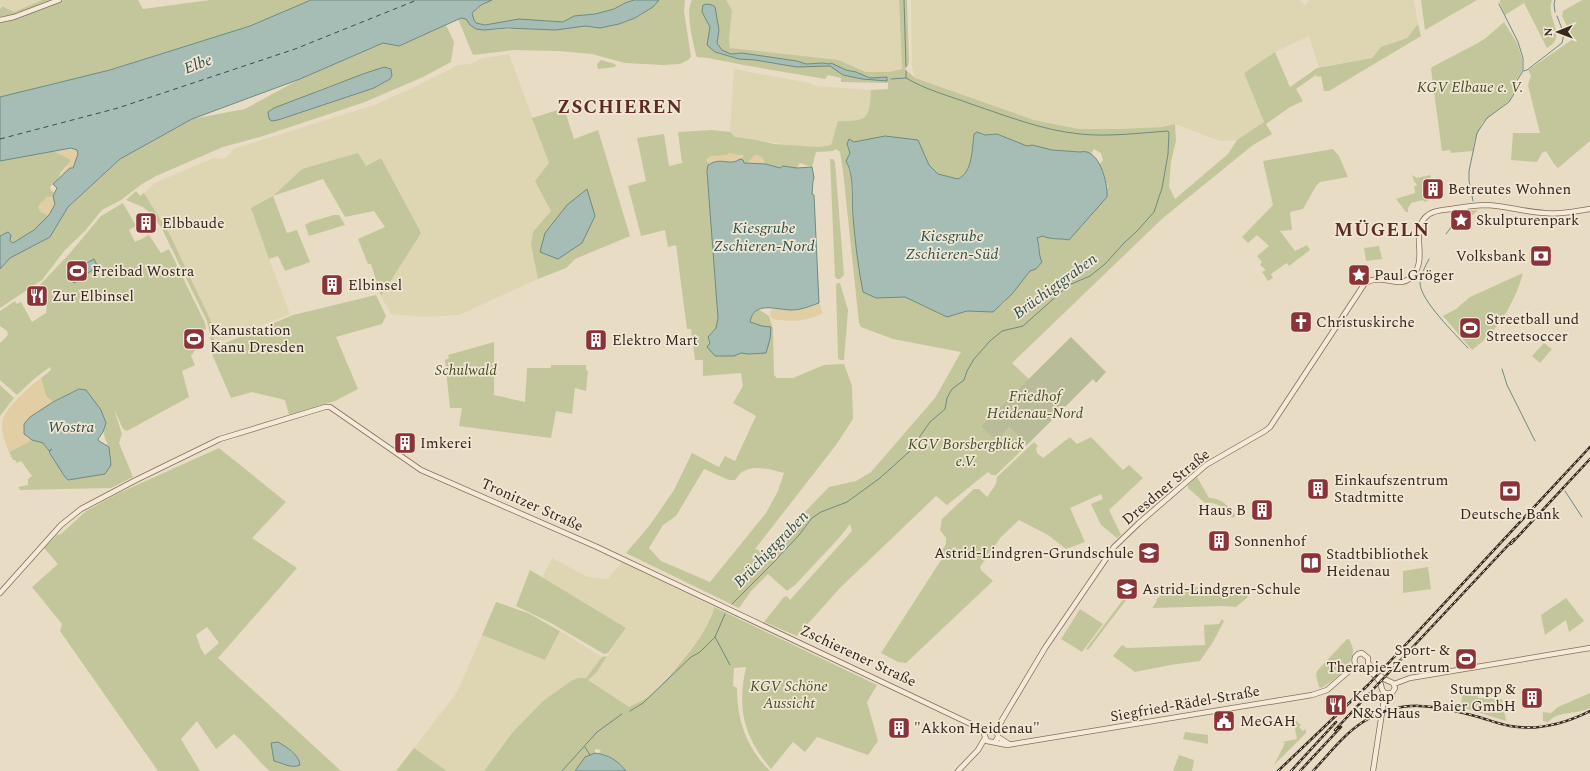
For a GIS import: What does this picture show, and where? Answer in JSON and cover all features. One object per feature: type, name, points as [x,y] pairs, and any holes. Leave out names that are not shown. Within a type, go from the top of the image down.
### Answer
[{"type":"street","points":[[0,20],[14,18],[59,0]]},
{"type":"street","name":"Dresdner Straße","points":[[995,730],[1045,648],[1114,547],[1139,523],[1206,465],[1270,427],[1365,282],[1374,278],[1399,282],[1405,281],[1415,273],[1420,262],[1420,227],[1427,216],[1434,212],[1471,206],[1493,206],[1545,213],[1590,209]]},
{"type":"street","name":"Tronitzer Straße","points":[[0,593],[69,517],[111,493],[205,446],[231,435],[326,407],[333,408],[421,470],[597,547],[730,609]]},
{"type":"street","name":"Zschierener Straße","points":[[730,609],[975,726],[986,736]]},
{"type":"street","points":[[1394,684],[1410,678],[1590,648]]},
{"type":"street","points":[[1373,771],[1384,693],[1381,689],[1382,685],[1370,672],[1363,667],[1356,665],[1354,659],[1357,655],[1364,654],[1367,656],[1368,663],[1386,681],[1391,681],[1394,684]]},
{"type":"street","points":[[1363,667],[1368,663]]},
{"type":"street","name":"Siegfried-Rädel-Straße","points":[[986,736],[996,739],[1003,745],[1320,693],[1332,687],[1356,665]]},
{"type":"street","points":[[1382,685],[1386,681]]},
{"type":"street","points":[[1384,693],[1390,694],[1394,692],[1394,684]]},
{"type":"street","points":[[958,771],[978,750],[986,736],[995,730],[996,739]]},
{"type":"shaded area","points":[[0,0],[42,0],[14,12],[0,5]]},
{"type":"shaded area","points":[[726,0],[899,0],[902,70],[889,72],[866,72],[855,67],[730,48],[729,39],[732,10]]},
{"type":"shaded area","points":[[911,0],[1299,0],[1305,5],[1309,0],[1414,0],[1418,24],[1407,38],[1382,47],[1372,58],[1319,67],[1309,36],[1275,52],[1244,73],[1264,122],[1237,140],[1220,141],[1175,124],[1163,127],[1079,129],[1034,120],[915,78],[912,68]]},
{"type":"shaded area","points":[[509,54],[549,163],[551,211],[533,232],[531,245],[538,279],[459,315],[425,317],[391,314],[381,296],[420,233],[381,158],[366,166],[302,169],[273,196],[251,208],[290,314],[214,344],[213,329],[210,319],[170,235],[144,193],[155,183],[213,158],[224,159],[233,149],[374,105],[421,84],[458,65],[472,64],[480,59]]},
{"type":"shaded area","points":[[734,68],[810,83],[816,86],[871,90],[869,112],[863,119],[856,121],[838,121],[831,145],[819,147],[795,146],[735,137],[730,132]]},
{"type":"shaded area","points":[[552,558],[588,577],[608,579],[622,562],[714,607],[713,614],[708,625],[683,660],[647,698],[629,708],[588,680],[597,672],[626,628],[542,578]]},
{"type":"shaded area","points":[[560,631],[602,657],[586,678],[578,678],[512,733],[484,771],[447,771],[414,748],[455,695],[482,635],[545,660]]},
{"type":"green space","points":[[42,0],[52,0],[14,15],[0,17],[0,9],[2,6],[14,12]]},
{"type":"green space","points":[[64,0],[138,0],[143,9],[210,0],[311,0],[250,26],[110,70],[0,97],[0,22],[14,19]]},
{"type":"green space","points":[[492,0],[634,0],[614,9],[595,14],[575,16],[563,22],[531,20],[485,25],[476,23],[472,13],[481,5]]},
{"type":"green space","points":[[659,0],[685,0],[684,11],[691,57],[680,64],[663,65],[625,63],[592,54],[558,51],[514,50],[473,55],[458,19],[464,18],[479,29],[484,30],[606,26],[616,25],[635,18],[652,7]]},
{"type":"green space","name":"KGV Borsbergblick e.V.","points":[[692,0],[726,0],[732,10],[729,39],[730,48],[838,60],[866,72],[889,72],[902,69],[899,0],[907,0],[909,61],[908,66],[905,69],[915,78],[1034,120],[1079,129],[1162,127],[1175,124],[1176,141],[1171,162],[1169,187],[1175,199],[1228,154],[1237,140],[1264,122],[1244,73],[1275,52],[1290,87],[1317,68],[1372,58],[1381,47],[1407,38],[1418,24],[1421,36],[1329,91],[1324,91],[1321,76],[1317,77],[1316,75],[1296,89],[1303,101],[1290,107],[1266,124],[1272,134],[1253,145],[1163,218],[1012,363],[1029,379],[981,426],[1009,427],[1027,445],[996,475],[992,475],[988,472],[947,505],[936,496],[840,588],[797,636],[764,622],[784,597],[787,596],[790,600],[852,531],[850,524],[839,538],[795,585],[787,591],[768,574],[751,591],[739,608],[626,553],[650,525],[674,490],[692,453],[719,467],[725,456],[735,461],[756,416],[733,403],[743,386],[741,373],[703,376],[703,360],[695,360],[691,329],[687,329],[676,245],[668,247],[665,230],[641,236],[628,186],[646,181],[637,138],[664,134],[669,166],[682,163],[678,132],[712,130],[730,132],[735,137],[774,144],[819,147],[831,145],[838,121],[856,120],[865,117],[868,113],[871,90],[888,89],[888,83],[841,82],[841,78],[828,75],[825,79],[697,57],[690,27],[690,5]],"holes":[[[981,133],[985,135],[997,134],[1027,146],[1032,145],[1052,150],[1084,151],[1091,154],[1094,149],[1101,153],[1103,160],[1100,164],[1108,187],[1069,240],[1043,236],[1037,238],[1042,262],[1036,269],[1030,271],[1003,304],[975,311],[967,311],[947,317],[905,297],[876,298],[852,214],[851,178],[846,161],[850,153],[847,144],[864,140],[918,140],[929,165],[938,174],[958,179],[967,171],[971,159],[974,134]],[[836,149],[840,152],[859,323],[861,327],[893,339],[961,352],[935,398],[871,472],[856,481],[829,487],[766,552],[755,549],[836,445],[853,419],[852,386],[844,364],[824,365],[793,378],[777,378],[774,375],[773,329],[769,316],[758,309],[751,317],[750,322],[771,327],[760,354],[741,353],[734,356],[715,355],[710,334],[716,328],[718,318],[707,171],[709,164],[707,161],[725,155],[741,155],[744,156],[740,159],[743,160],[743,163],[747,164],[755,155],[760,156],[766,164],[780,168],[783,166],[797,168],[800,163],[812,167],[816,152],[833,151]],[[752,468],[763,468],[784,473],[778,491],[766,513],[710,582],[661,561],[649,548],[663,525],[676,516],[704,469],[729,480],[735,480],[742,472]]]},
{"type":"green space","points":[[1421,0],[1477,0],[1425,30]]},
{"type":"green space","points":[[1552,0],[1551,14],[1556,32],[1556,38],[1553,43],[1547,48],[1524,3],[1505,15],[1499,1]]},
{"type":"green space","points":[[1582,0],[1590,0],[1590,141],[1558,168],[1546,151],[1542,153],[1537,162],[1511,160],[1513,133],[1540,133],[1528,85],[1531,76],[1528,70],[1573,39],[1562,16],[1563,11]]},
{"type":"green space","name":"KGV Elbaue e. V.","points":[[1504,22],[1517,43],[1522,58],[1522,71],[1515,82],[1514,92],[1510,100],[1482,123],[1474,142],[1473,151],[1451,153],[1450,150],[1442,151],[1431,69],[1432,67],[1478,43]]},
{"type":"green space","points":[[446,25],[454,42],[451,62],[423,77],[365,102],[260,137],[223,147],[156,176],[142,184],[121,200],[102,210],[85,231],[65,250],[42,280],[0,308],[0,269],[10,258],[50,237],[68,207],[120,159],[192,119],[245,109],[300,79],[383,43],[399,46]],"holes":[[[384,67],[390,79],[374,88],[275,121],[316,91]]]},
{"type":"green space","points":[[601,60],[616,65],[615,67],[598,69],[597,64]]},
{"type":"green space","points":[[564,108],[574,139],[598,130],[630,236],[575,259],[566,268],[538,279],[531,245],[533,232],[551,211],[535,181],[549,163],[532,118]]},
{"type":"green space","points":[[1333,149],[1339,156],[1348,177],[1320,182],[1316,186],[1303,209],[1290,212],[1292,230],[1280,231],[1295,251],[1307,245],[1310,250],[1289,266],[1287,263],[1271,274],[1273,278],[1268,281],[1262,272],[1266,270],[1260,265],[1262,262],[1257,256],[1269,246],[1257,235],[1248,243],[1242,237],[1273,205],[1263,161]]},
{"type":"green space","points":[[52,150],[70,159],[70,162],[61,172],[58,179],[50,187],[51,191],[54,192],[53,196],[46,198],[45,214],[49,215],[26,236],[16,242],[11,243],[10,233],[7,232],[0,236],[0,161]]},
{"type":"green space","points":[[358,153],[366,166],[381,158],[421,233],[381,296],[371,264],[368,264],[358,239],[385,227],[374,211],[345,217],[323,179],[273,196],[302,169]]},
{"type":"green space","points":[[830,159],[833,159],[835,162],[844,275],[840,279],[835,277]]},
{"type":"green space","points":[[1412,175],[1417,178],[1430,175],[1432,181],[1428,182],[1432,199],[1424,202],[1423,200],[1411,203],[1408,208],[1408,212],[1406,212],[1396,199],[1415,193],[1414,186],[1417,186]]},
{"type":"green space","points":[[136,191],[140,196],[144,193],[170,235],[210,319],[213,329],[214,344],[211,346],[207,321],[162,229],[153,215],[143,207],[126,200]]},
{"type":"green space","points":[[273,196],[287,233],[297,230],[310,262],[285,271],[278,256],[269,259],[251,208]]},
{"type":"green space","points":[[123,203],[136,226],[129,230],[135,242],[149,235],[161,253],[169,249],[205,323],[206,329],[190,336],[196,349],[191,356],[195,365],[182,371],[189,397],[127,431],[123,429],[114,409],[122,434],[119,443],[133,477],[111,488],[20,490],[18,487],[28,485],[28,479],[32,476],[21,461],[17,463],[13,460],[9,452],[32,440],[43,443],[65,477],[69,480],[110,453],[104,435],[106,423],[101,410],[79,389],[53,402],[46,396],[41,378],[51,370],[50,367],[35,378],[17,395],[0,380],[0,343],[8,335],[7,331],[0,326],[0,311],[15,301],[17,304],[21,302],[32,322],[46,313],[47,302],[36,289],[70,253],[101,216]]},
{"type":"green space","name":"Skulpturenpark","points":[[1478,210],[1457,228],[1453,212]]},
{"type":"green space","points":[[339,215],[345,225],[309,236],[305,225],[310,222]]},
{"type":"green space","points":[[1379,246],[1382,259],[1366,261],[1364,248]]},
{"type":"green space","points":[[1523,273],[1520,284],[1504,316],[1489,335],[1472,350],[1443,316],[1456,309],[1470,297]]},
{"type":"green space","points":[[837,283],[840,283],[848,310],[844,360],[840,360],[838,358]]},
{"type":"green space","points":[[376,295],[386,316],[382,324],[336,337],[358,389],[335,401],[289,415],[285,400],[252,392],[231,398],[211,349],[293,315]]},
{"type":"green space","name":"Friedhof Heidenau-Nord","points":[[1071,337],[1106,372],[1096,383],[1093,379],[1027,445],[1009,427],[996,441],[981,426]]},
{"type":"green space","name":"Schulwald","points":[[494,342],[494,395],[525,402],[527,368],[551,368],[551,365],[586,365],[586,370],[588,371],[586,391],[575,388],[572,414],[556,411],[551,438],[459,426],[462,408],[450,408],[445,360],[449,358],[448,355]]},
{"type":"green space","points":[[1544,343],[1552,349],[1540,363],[1532,356]]},
{"type":"green space","points":[[0,385],[14,398],[0,416]]},
{"type":"green space","points":[[1070,437],[1077,444],[1091,437],[1123,470],[1129,465],[1143,478],[1109,510],[1121,535],[1117,538],[1101,525],[1091,504],[1103,499],[1101,494],[1070,508],[1085,542],[1066,549],[1048,535],[1019,520],[1001,537],[980,567],[981,570],[993,581],[906,663],[898,662],[881,653],[943,557],[942,550],[946,544],[946,538],[940,530],[942,519],[974,489],[979,489],[987,497],[996,484],[997,477],[1034,442],[1038,446],[1036,448],[1037,453],[1043,458]]},
{"type":"green space","points":[[219,448],[286,502],[252,538],[297,568],[218,658],[341,771],[270,771],[234,734],[216,749],[197,721],[181,739],[200,771],[158,771],[60,631],[62,624],[32,587],[58,564],[44,548],[86,511],[119,493]],"holes":[[[207,627],[219,643],[205,655],[196,635]]]},
{"type":"green space","points":[[1197,477],[1209,498],[1218,499],[1221,501],[1236,516],[1232,518],[1217,504],[1205,503],[1188,488],[1188,485]]},
{"type":"green space","points":[[1428,567],[1431,589],[1403,593],[1403,571]]},
{"type":"green space","points":[[530,570],[626,628],[608,653],[604,654],[551,623],[516,606]]},
{"type":"green space","points":[[1168,588],[1252,588],[1247,598],[1236,607],[1152,608],[1157,601],[1156,600]]},
{"type":"green space","points":[[1128,593],[1130,595],[1088,650],[1086,649]]},
{"type":"green space","points":[[1566,598],[1584,621],[1569,632],[1566,620],[1545,635],[1541,615]]},
{"type":"green space","points":[[496,602],[528,613],[560,631],[545,660],[482,635]]},
{"type":"green space","name":"KGV Schöne Aussicht","points":[[714,607],[877,685],[867,702],[878,741],[868,755],[817,737],[805,752],[793,742],[771,769],[754,745],[748,733],[745,721],[742,696],[746,667],[734,668],[733,686],[737,688],[737,700],[741,723],[749,743],[755,753],[770,771],[626,771],[614,759],[599,753],[601,750],[595,749],[595,753],[585,757],[575,771],[484,771],[512,733],[543,701],[571,681],[578,678],[586,678],[602,657],[607,656],[597,672],[588,680],[629,707],[648,697],[666,680],[697,642],[711,617]]},
{"type":"green space","points":[[1080,609],[1103,624],[1082,652],[1061,639]]},
{"type":"green space","points":[[1222,619],[1224,621],[1213,642],[1200,661],[1135,672],[1113,656],[1122,645],[1127,648],[1205,645],[1204,625],[1219,624]]},
{"type":"green space","points":[[1347,639],[1349,639],[1353,650],[1350,662],[1337,677],[1321,688],[1319,687],[1316,675],[1317,671]]},
{"type":"green space","points":[[1476,687],[1478,698],[1502,699],[1506,721],[1461,707],[1462,696],[1459,695],[1458,689]]},
{"type":"green space","points":[[1590,693],[1590,708],[1557,716],[1548,722],[1543,721],[1543,712],[1551,713],[1558,707]]},
{"type":"green space","points":[[1293,718],[1301,725],[1299,727],[1303,731],[1305,729],[1306,730],[1306,733],[1274,765],[1285,743],[1282,742],[1297,739]]},
{"type":"green space","points":[[1185,732],[1208,735],[1208,744],[1183,739]]},
{"type":"green space","points":[[414,748],[447,771],[396,771]]},
{"type":"green space","points":[[1179,755],[1194,760],[1192,771],[1173,771]]},
{"type":"sand","points":[[71,148],[77,150],[78,154],[73,168],[70,168],[58,179],[69,164],[70,159],[52,150]]},
{"type":"sand","points":[[729,153],[744,156],[736,162],[716,161],[709,164],[706,159],[711,156],[727,155]]},
{"type":"sand","points":[[755,155],[760,156],[766,164],[747,164]]},
{"type":"sand","points":[[53,196],[55,204],[49,215],[40,212],[38,207],[41,203]]},
{"type":"sand","points":[[819,303],[823,313],[804,320],[786,321],[772,319],[770,316],[771,309],[800,309]]},
{"type":"sand","points":[[41,378],[46,396],[53,402],[34,414],[24,426],[23,431],[27,438],[32,440],[9,452],[2,423],[5,414],[25,391]]},
{"type":"water","name":"Elbe","points":[[311,0],[492,0],[481,5],[472,13],[476,23],[485,25],[519,19],[563,22],[574,16],[595,14],[614,9],[634,0],[659,0],[653,7],[635,18],[619,24],[600,28],[585,26],[556,30],[507,28],[484,30],[476,29],[470,25],[466,19],[461,18],[399,46],[383,43],[300,79],[192,119],[120,159],[68,207],[50,237],[10,258],[0,269],[0,236],[8,232],[11,235],[10,241],[13,243],[34,230],[49,215],[55,204],[53,196],[57,188],[53,184],[70,168],[73,168],[78,154],[77,150],[71,148],[0,161],[0,97],[110,70],[250,26]]},
{"type":"water","points":[[707,4],[715,7],[719,30],[717,43],[722,50],[731,54],[742,53],[797,61],[806,64],[831,63],[870,78],[887,77],[887,81],[862,79],[843,75],[830,66],[797,67],[739,59],[715,52],[707,45],[710,27],[702,12],[703,5]]},
{"type":"water","points":[[384,67],[391,69],[392,76],[390,79],[374,88],[278,120],[272,121],[269,119],[268,112],[274,108]]},
{"type":"water","name":"Kiesgrube Zschieren-Süd","points":[[977,132],[985,135],[997,134],[1027,146],[1032,145],[1052,150],[1087,152],[1097,160],[1101,167],[1106,183],[1107,197],[1069,240],[1043,236],[1037,238],[1042,262],[1036,269],[1030,271],[1012,294],[993,312],[967,311],[947,317],[905,297],[876,298],[863,292],[858,264],[852,209],[852,181],[846,161],[850,153],[847,144],[849,139],[854,142],[885,136],[918,140],[929,165],[938,174],[958,179],[967,171],[971,159],[974,134]]},
{"type":"water","name":"Kiesgrube Zschieren-Nord","points":[[740,159],[743,160],[744,163],[766,164],[780,168],[783,166],[797,168],[812,167],[814,178],[812,194],[814,195],[819,303],[795,310],[766,308],[756,311],[752,315],[750,322],[771,327],[770,339],[766,353],[741,353],[734,356],[715,356],[707,347],[710,343],[708,337],[716,328],[718,318],[707,171],[708,165],[713,162],[732,162]]},
{"type":"water","points":[[587,189],[595,216],[582,243],[558,259],[540,252],[545,233],[567,205]]},
{"type":"water","name":"Freibad Wostra","points":[[94,259],[98,267],[86,274],[83,270],[81,272],[84,277],[74,283],[69,273]]},
{"type":"water","name":"Wostra","points":[[79,389],[86,390],[101,410],[106,423],[103,432],[98,439],[109,447],[111,465],[105,474],[68,480],[49,452],[52,449],[49,451],[43,443],[32,440],[24,434],[24,424],[30,417],[53,402]]},
{"type":"water","points":[[278,742],[295,754],[300,765],[290,766],[274,761],[271,743]]},
{"type":"water","points":[[595,753],[612,759],[626,771],[575,771],[585,757]]},
{"type":"waterway","name":"Brüchigtgraben","points":[[904,0],[906,66]]},
{"type":"waterway","points":[[1555,0],[1555,12]]},
{"type":"waterway","points":[[1473,201],[1469,181],[1469,171],[1477,133],[1487,118],[1509,102],[1515,92],[1516,82],[1523,71],[1523,58],[1518,42],[1499,4]]},
{"type":"waterway","points":[[1524,71],[1562,43],[1564,34],[1557,16]]},
{"type":"waterway","name":"Brüchigtgraben","points":[[732,604],[773,563],[799,535],[812,518],[821,512],[847,502],[880,478],[909,452],[930,422],[945,409],[947,398],[952,389],[964,380],[974,359],[990,341],[1002,331],[1023,326],[1069,285],[1090,276],[1105,264],[1154,212],[1162,188],[1168,154],[1168,131],[1102,135],[1080,134],[1038,126],[930,89],[906,78],[906,71]]},
{"type":"waterway","points":[[891,79],[906,78]]},
{"type":"waterway","points":[[1446,234],[1452,226],[1470,211]]},
{"type":"waterway","points":[[1429,259],[1423,271],[1420,283],[1422,290],[1432,308],[1468,348]]},
{"type":"waterway","points":[[1502,369],[1507,385],[1535,441]]},
{"type":"waterway","points":[[1565,491],[1582,517]]},
{"type":"waterway","name":"Brüchigtgraben","points":[[630,711],[643,703],[691,657],[700,652],[715,637],[725,614]]},
{"type":"waterway","points":[[715,637],[730,665]]},
{"type":"waterway","name":"Brüchigtgraben","points":[[562,771],[597,732],[622,714]]},
{"type":"waterway","points":[[585,747],[590,755]]},
{"type":"ferry route","points":[[0,139],[118,108],[295,49],[417,0]]},
{"type":"railway","points":[[1278,771],[1368,685],[1590,447]]},
{"type":"railway","points":[[1511,544],[1590,459]]},
{"type":"railway","points":[[1335,730],[1514,539]]},
{"type":"railway","points":[[1313,771],[1349,732],[1377,714],[1391,709],[1418,706],[1432,707],[1460,712],[1506,725],[1520,727],[1541,727],[1552,725],[1590,711]]},
{"type":"railway","points":[[1291,771],[1336,722]]},
{"type":"railway","points":[[1300,771],[1341,727]]},
{"type":"place","name":"Betreutes Wohnen","points":[[1433,189]]},
{"type":"place","name":"Skulpturenpark","points":[[1461,220]]},
{"type":"place","name":"Elbbaude","points":[[146,223]]},
{"type":"place","name":"Volksbank","points":[[1541,256]]},
{"type":"place","name":"Freibad Wostra","points":[[77,271]]},
{"type":"place","name":"Paul Gröger","points":[[1359,275]]},
{"type":"place","name":"Elbinsel","points":[[332,285]]},
{"type":"place","name":"Zur Elbinsel","points":[[37,296]]},
{"type":"place","name":"Christuskirche","points":[[1301,322]]},
{"type":"place","name":"Streetball und Streetsoccer","points":[[1470,328]]},
{"type":"place","name":"Kanustation Kanu Dresden","points":[[194,339]]},
{"type":"place","name":"Elektro Mart","points":[[596,340]]},
{"type":"place","name":"Imkerei","points":[[405,443]]},
{"type":"place","name":"Einkaufszentrum Stadtmitte","points":[[1318,489]]},
{"type":"place","name":"Deutsche Bank","points":[[1510,491]]},
{"type":"place","name":"Haus B","points":[[1262,510]]},
{"type":"place","name":"Sonnenhof","points":[[1219,541]]},
{"type":"place","name":"Astrid-Lindgren-Grundschule","points":[[1149,553]]},
{"type":"place","name":"Stadtbibliothek Heidenau","points":[[1311,563]]},
{"type":"place","name":"Astrid-Lindgren-Schule","points":[[1127,589]]},
{"type":"place","name":"Sport- & Therapie-Zentrum","points":[[1466,659]]},
{"type":"place","name":"Stumpp & Baier GmbH","points":[[1532,698]]},
{"type":"place","name":"Kebap N&S Haus","points":[[1336,705]]},
{"type":"place","name":"MeGAH","points":[[1224,721]]},
{"type":"place","name":"\"Akkon Heidenau\"","points":[[899,728]]},
{"type":"district","name":"ZSCHIEREN","points":[[620,107]]},
{"type":"district","name":"MÜGELN","points":[[1382,230]]}]
